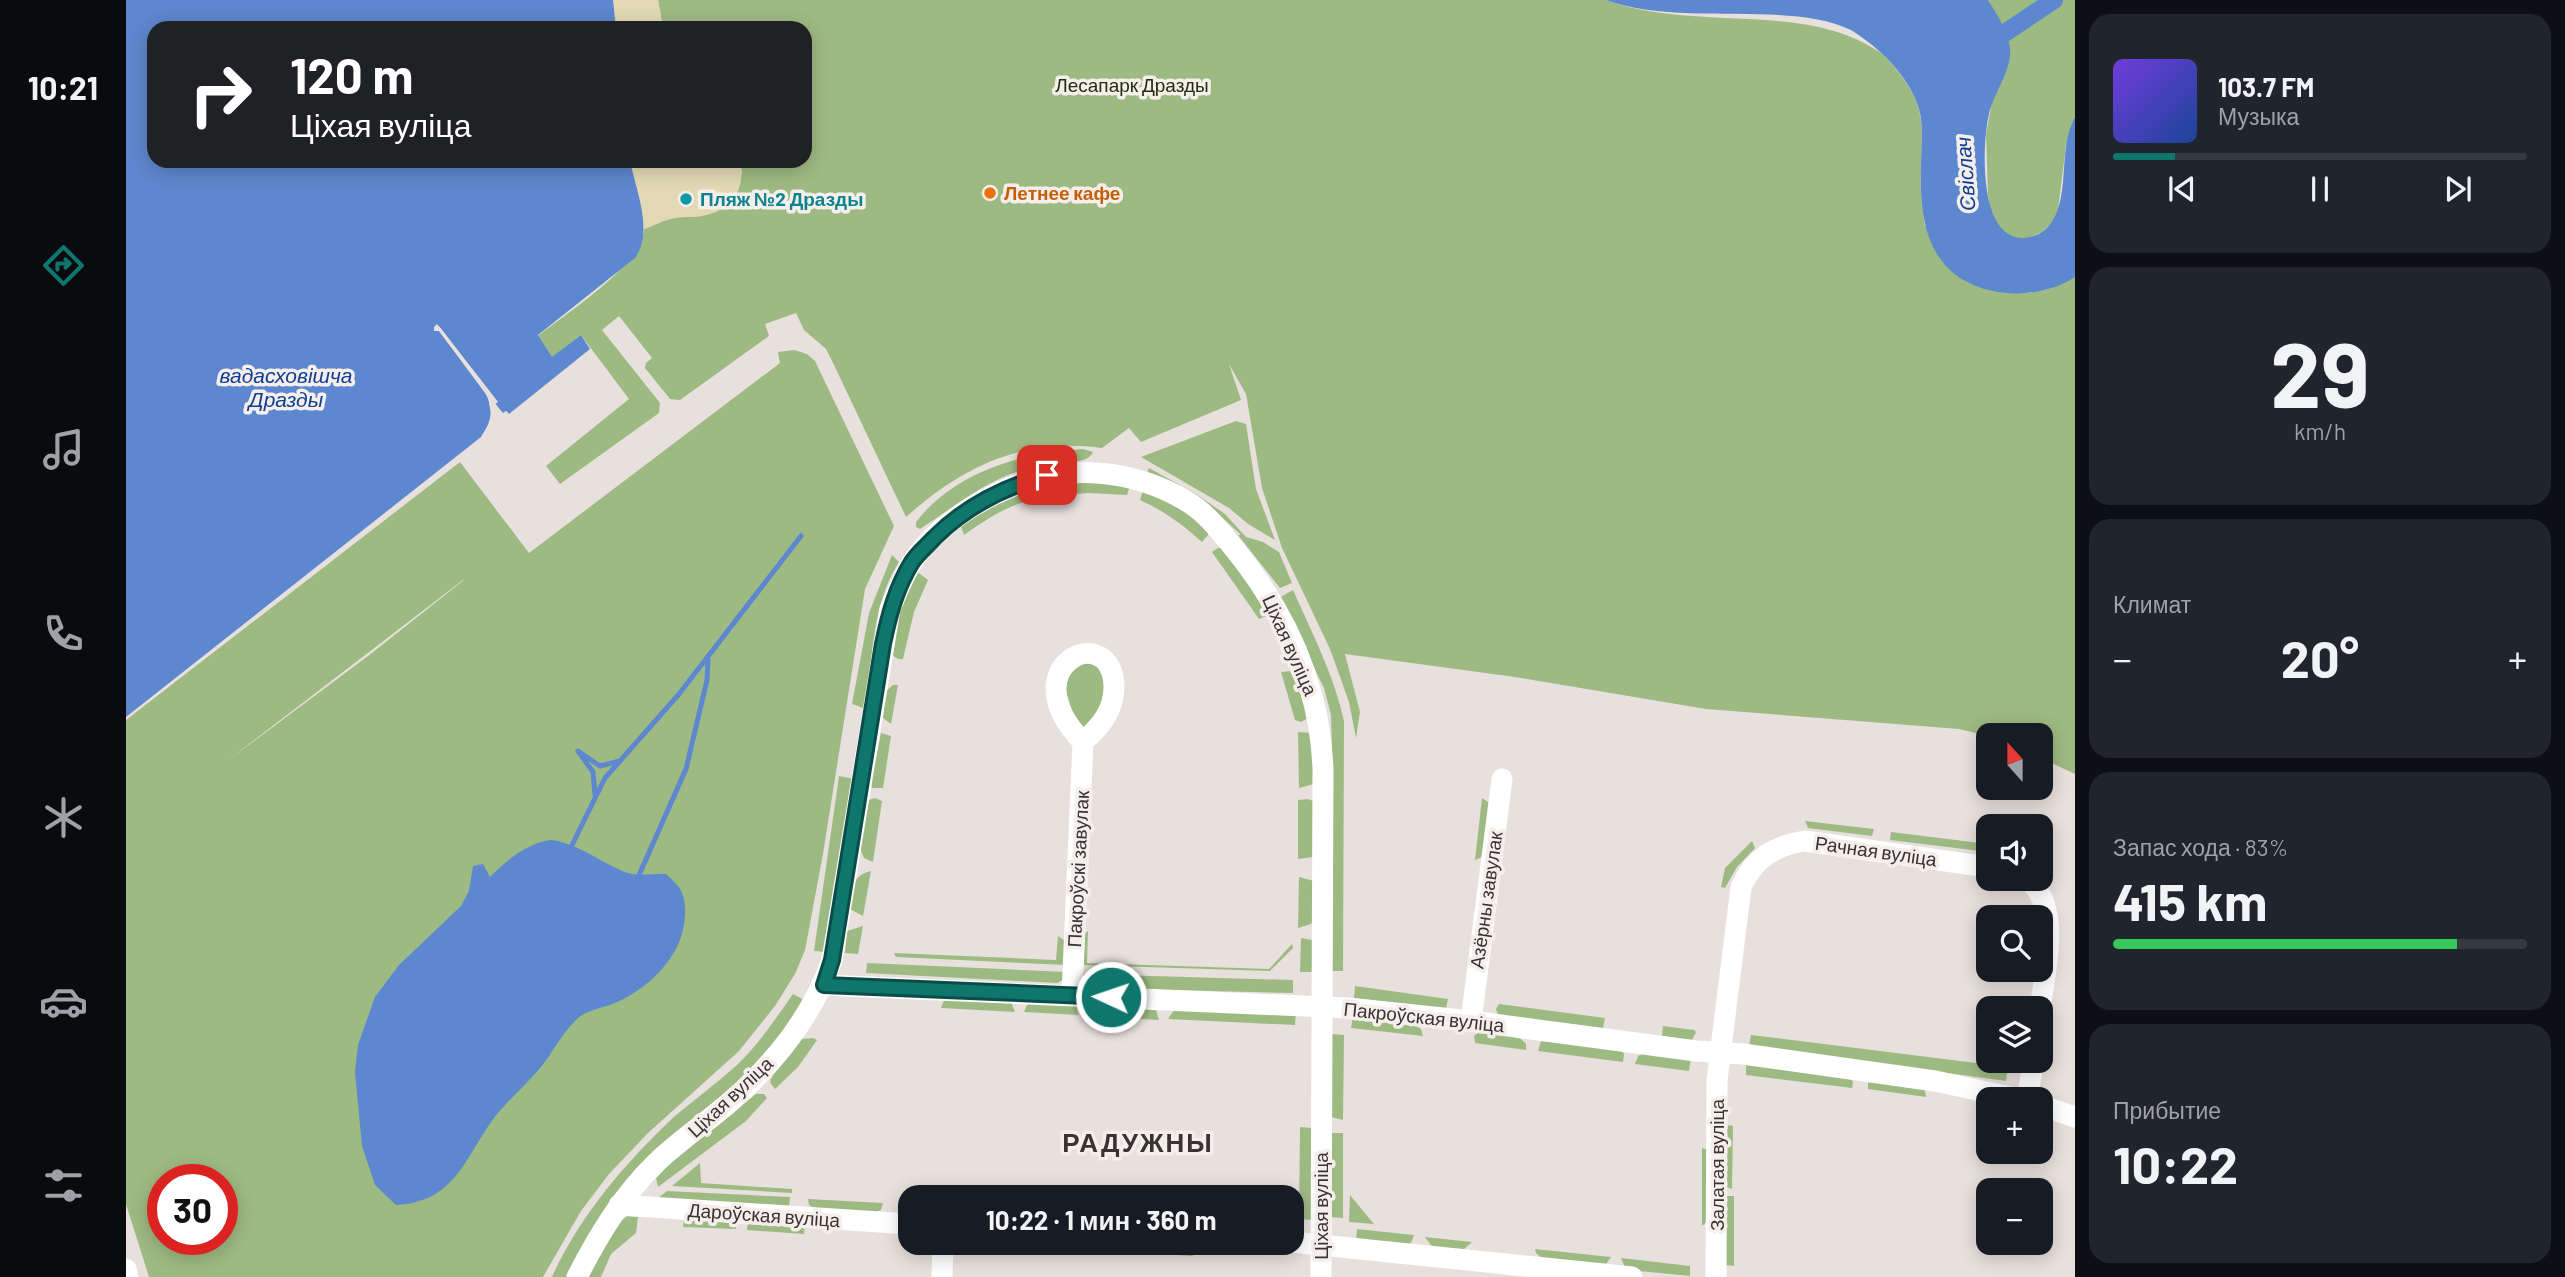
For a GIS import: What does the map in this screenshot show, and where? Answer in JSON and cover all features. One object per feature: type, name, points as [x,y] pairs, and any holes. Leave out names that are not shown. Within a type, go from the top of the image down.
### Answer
[{"type":"street","name":"Ціхая вуліца","points":[[577,1277],[618,1205],[656,1163],[751,1083],[791,1037],[824,985],[832,960],[890,609],[912,562],[952,521],[990,496],[1047,475],[1098,473],[1140,479],[1189,503],[1205,515],[1258,578],[1273,602],[1291,638],[1317,706],[1322,735],[1321,1277]]},
{"type":"street","name":"Пакроўскі завулак","points":[[1072,995],[1083,742]]},
{"type":"street","name":"Азёрны завулак","points":[[1471,1021],[1502,779]]},
{"type":"street","name":"Рачная вуліца","points":[[1720,1053],[1741,887],[1749,869],[1762,857],[1789,844],[1822,842],[1976,865]]},
{"type":"street","points":[[2036,891],[2046,908],[2048,949],[2042,996]]},
{"type":"street","name":"Пакроўская вуліца","points":[[824,985],[1322,1007],[1471,1021],[1935,1081],[1976,1090]]},
{"type":"street","name":"Залатая вуліца","points":[[1716,1277],[1717,1080],[1720,1053]]},
{"type":"street","points":[[2053,1109],[2075,1117]]},
{"type":"street","name":"Дароўская вуліца","points":[[618,1205],[898,1223]]},
{"type":"street","points":[[1304,1243],[1521,1271],[1632,1277]]},
{"type":"street","points":[[942,1277],[943,1255]]},
{"type":"street","points":[[126,1269],[128,1277]]},
{"type":"green space","name":"Лесапарк Дразды","points":[[658,0],[1606,0],[1641,10],[1676,15],[1784,22],[1818,27],[1851,37],[1881,53],[1904,79],[1921,117],[1921,193],[1925,226],[2028,293],[2049,289],[2075,277],[2075,774],[2053,764],[2053,723],[1976,723],[1976,733],[1959,729],[1706,709],[1515,677],[1345,654],[1360,712],[1356,738],[1349,702],[1330,649],[1282,548],[1262,488],[1246,394],[1229,364],[1241,400],[1141,442],[1129,428],[1102,448],[1046,447],[996,459],[950,483],[906,517],[826,349],[804,330],[796,313],[765,324],[769,336],[680,400],[670,399],[645,368],[652,358],[619,316],[602,330],[660,403],[659,413],[560,484],[546,466],[629,399],[581,335],[552,358],[538,336],[617,273],[631,258],[644,229],[673,218],[705,215],[732,203],[741,168],[812,168],[812,21],[662,21]]},
{"type":"green space","points":[[1988,0],[2075,0],[2075,117],[2066,145],[2058,210],[2052,223],[2030,238],[2017,239],[1997,225],[1988,195],[1986,134],[2005,32]]},
{"type":"green space","points":[[794,350],[807,354],[815,361],[894,526],[865,589],[805,950],[795,974],[775,1006],[739,1051],[648,1133],[609,1174],[581,1211],[543,1277],[149,1277],[126,1204],[126,720],[460,462],[529,553],[780,363],[778,352]],"holes":[[[464,580],[368,656],[227,761]]]},
{"type":"green space","points":[[1236,421],[1246,424],[1256,489],[1275,540],[1248,524],[1229,508],[1141,457]]},
{"type":"green space","points":[[1083,449],[1093,452],[1086,459],[1054,462],[1014,473],[982,488],[920,529],[916,527],[916,522],[932,504],[950,490],[991,468],[1036,455]]},
{"type":"green space","points":[[1149,468],[1225,514],[1246,537],[1263,542],[1279,552],[1292,583],[1280,588],[1238,535],[1241,535],[1211,507],[1147,473]]},
{"type":"green space","points":[[1066,480],[1130,486],[1127,495],[1060,495],[1058,486]]},
{"type":"green space","points":[[1044,487],[1048,497],[1003,510],[964,535],[959,521],[991,502]]},
{"type":"green space","points":[[1143,490],[1175,503],[1208,528],[1208,535],[1202,542],[1172,518],[1140,500]]},
{"type":"green space","points":[[1225,548],[1269,615],[1259,619],[1212,552]]},
{"type":"green space","points":[[892,555],[899,562],[890,578],[878,614],[866,709],[852,704],[869,613]]},
{"type":"green space","points":[[916,571],[928,580],[914,612],[903,659],[899,659],[891,652],[898,616]]},
{"type":"green space","points":[[1293,590],[1328,671],[1344,721],[1343,971],[1330,971],[1333,785],[1331,715],[1324,688],[1279,598]]},
{"type":"green space","points":[[1096,662],[1106,685],[1097,718],[1085,729],[1076,724],[1064,685],[1072,664]]},
{"type":"green space","points":[[1281,672],[1295,672],[1308,718],[1301,722],[1295,720]]},
{"type":"green space","points":[[893,685],[898,685],[891,724],[883,718],[885,692]]},
{"type":"green space","points":[[1298,732],[1311,733],[1314,784],[1299,788]]},
{"type":"green space","points":[[881,733],[891,736],[883,788],[872,788],[871,784]]},
{"type":"green space","points":[[839,776],[855,779],[826,952],[814,951]]},
{"type":"green space","points":[[875,798],[882,801],[873,862],[864,858],[860,849],[869,800]]},
{"type":"green space","points":[[1482,798],[1491,804],[1484,856],[1475,860]]},
{"type":"green space","points":[[1298,800],[1313,801],[1313,857],[1298,859]]},
{"type":"green space","points":[[1805,821],[1874,829],[1872,836],[1808,828]]},
{"type":"green space","points":[[1891,832],[1976,843],[1976,851],[1890,840]]},
{"type":"green space","points":[[1752,841],[1755,848],[1737,867],[1725,888],[1721,887],[1725,868]]},
{"type":"green space","points":[[871,871],[863,916],[850,909],[852,890],[859,877]]},
{"type":"green space","points":[[1299,877],[1314,881],[1316,918],[1311,924],[1298,928]]},
{"type":"green space","points":[[863,926],[858,954],[845,953],[847,931]]},
{"type":"green space","points":[[1088,931],[1087,963],[1269,969],[1292,944],[1293,948],[1270,971],[1082,965],[1083,935]]},
{"type":"green space","points":[[1058,936],[1068,943],[1066,965],[896,957],[894,953],[1056,960]]},
{"type":"green space","points":[[1301,938],[1312,940],[1313,972],[1300,972]]},
{"type":"green space","points":[[867,963],[1067,972],[1063,980],[1057,983],[866,973]]},
{"type":"green space","points":[[1082,974],[1293,980],[1293,993],[1093,988],[1082,979]]},
{"type":"green space","points":[[1355,986],[1448,999],[1446,1009],[1354,998]]},
{"type":"green space","points":[[793,994],[806,1001],[782,1035],[568,1277],[552,1277],[576,1232],[622,1171],[675,1116],[745,1057]]},
{"type":"green space","points":[[944,1000],[1011,1002],[1015,1012],[941,1008]]},
{"type":"green space","points":[[1033,1001],[1072,1003],[1077,1008],[1078,1015],[1024,1012],[1027,1005]]},
{"type":"green space","points":[[1499,1004],[1605,1018],[1603,1028],[1498,1015],[1496,1009]]},
{"type":"green space","points":[[1103,1005],[1156,1010],[1159,1020],[1092,1016],[1094,1011]]},
{"type":"green space","points":[[1176,1007],[1296,1012],[1295,1025],[1168,1019]]},
{"type":"green space","points":[[1353,1016],[1413,1024],[1421,1029],[1423,1036],[1351,1028]]},
{"type":"green space","points":[[1663,1026],[1696,1032],[1692,1040],[1662,1036]]},
{"type":"green space","points":[[1481,1031],[1521,1039],[1526,1044],[1526,1050],[1475,1043],[1474,1036]]},
{"type":"green space","points":[[1331,1034],[1344,1035],[1343,1120],[1331,1117]]},
{"type":"green space","points":[[1751,1035],[1976,1063],[1976,1073],[2007,1073],[2006,1081],[1749,1046]]},
{"type":"green space","points":[[801,1039],[817,1040],[798,1067],[775,1089],[770,1078]]},
{"type":"green space","points":[[1541,1041],[1621,1050],[1624,1054],[1623,1062],[1538,1051]]},
{"type":"green space","points":[[1642,1054],[1691,1058],[1689,1071],[1635,1064],[1638,1056]]},
{"type":"green space","points":[[1746,1065],[1848,1075],[1853,1082],[1852,1088],[1746,1075]]},
{"type":"green space","points":[[1872,1081],[1921,1086],[1926,1097],[1868,1089],[1868,1083]]},
{"type":"green space","points":[[756,1094],[764,1094],[767,1098],[746,1121],[658,1187],[656,1178],[667,1166]]},
{"type":"green space","points":[[1729,1125],[1733,1126],[1732,1189],[1726,1187],[1725,1129]]},
{"type":"green space","points":[[1300,1127],[1313,1128],[1311,1220],[1304,1219],[1304,1185],[1299,1185]]},
{"type":"green space","points":[[1330,1133],[1343,1133],[1343,1218],[1330,1217]]},
{"type":"green space","points":[[1702,1148],[1708,1150],[1710,1219],[1702,1226]]},
{"type":"green space","points":[[700,1163],[701,1183],[792,1189],[792,1193],[672,1186]]},
{"type":"green space","points":[[667,1191],[790,1197],[789,1207],[658,1198]]},
{"type":"green space","points":[[1350,1195],[1374,1224],[1349,1222]]},
{"type":"green space","points":[[1723,1196],[1734,1196],[1734,1266],[1724,1265]]},
{"type":"green space","points":[[808,1199],[883,1203],[881,1210],[873,1213],[815,1209],[809,1205]]},
{"type":"green space","points":[[628,1216],[638,1217],[636,1233],[611,1254],[601,1277],[587,1277],[615,1227]]},
{"type":"green space","points":[[684,1218],[737,1219],[736,1229],[683,1227]]},
{"type":"green space","points":[[748,1221],[805,1224],[804,1234],[747,1230]]},
{"type":"green space","points":[[1357,1229],[1414,1235],[1411,1243],[1405,1245],[1356,1240]]},
{"type":"green space","points":[[1425,1237],[1472,1242],[1464,1249],[1434,1249]]},
{"type":"green space","points":[[1535,1249],[1611,1257],[1606,1264],[1543,1259]]},
{"type":"green space","points":[[1621,1258],[1690,1266],[1690,1276],[1629,1270],[1625,1268]]},
{"type":"sand","points":[[613,0],[658,0],[662,21],[615,21]]},
{"type":"sand","name":"Пляж №2 Дразды","points":[[631,168],[741,168],[739,190],[729,204],[702,216],[678,217],[644,229]]},
{"type":"water","name":"вадасховішча Дразды","points":[[126,0],[613,0],[615,21],[147,21],[147,168],[632,168],[642,211],[643,236],[635,258],[538,335],[552,357],[581,335],[590,349],[509,414],[506,411],[503,414],[495,403],[497,401],[439,326],[439,331],[480,384],[489,400],[490,417],[481,437],[126,717]]},
{"type":"water","name":"Свіслач","points":[[1606,0],[1988,0],[2005,29],[2010,48],[2006,73],[1991,106],[1987,128],[1986,187],[1991,207],[1998,223],[2008,234],[2027,238],[2047,227],[2058,209],[2067,142],[2075,117],[2075,277],[2046,290],[2003,293],[1971,284],[1954,274],[1942,261],[1932,245],[1922,208],[1922,138],[1919,109],[1901,74],[1872,45],[1851,30],[1826,21],[1797,16],[1667,12],[1635,8]]},
{"type":"water","points":[[551,840],[581,849],[628,873],[666,874],[678,886],[684,900],[685,916],[680,940],[671,957],[648,982],[620,1001],[583,1014],[571,1025],[541,1067],[494,1118],[456,1176],[445,1187],[416,1202],[396,1205],[375,1185],[362,1146],[355,1072],[358,1045],[375,997],[399,965],[461,906],[469,891],[473,866],[483,864],[490,877],[526,849]]},
{"type":"pier","points":[[437,324],[498,402],[495,404],[503,413],[506,411],[509,414],[502,417],[494,409],[493,424],[481,437],[490,422],[488,397],[439,331],[434,331]]},
{"type":"waterway","points":[[1987,45],[2054,0]]},
{"type":"waterway","points":[[572,845],[605,778],[679,694],[801,536]]},
{"type":"waterway","points":[[639,875],[686,769],[707,680],[708,659]]},
{"type":"waterway","points":[[595,795],[593,772],[578,751],[600,766],[620,761]]},
{"type":"place","name":"Летнее кафе","points":[[990,193]]},
{"type":"place","name":"Пляж №2 Дразды","points":[[686,199]]},
{"type":"district","name":"РАДУЖНЫ","points":[[1138,1143]]},
{"type":"route","points":[[1047,475],[990,496],[952,521],[912,562],[890,609],[832,960],[824,985],[1111,997]]}]
